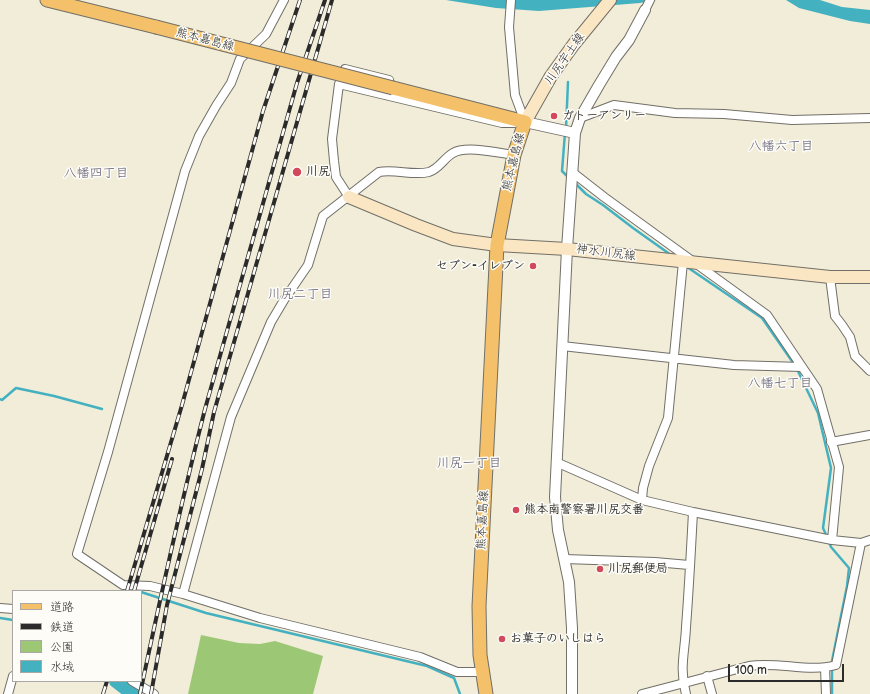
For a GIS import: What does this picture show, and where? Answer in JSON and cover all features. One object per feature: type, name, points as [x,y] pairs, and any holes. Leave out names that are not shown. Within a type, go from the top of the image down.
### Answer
[{"type":"main road","name":"熊本嘉島線","points":[[47,0],[525,122],[514,156],[497,245],[479,606],[479,635],[486,694]]},
{"type":"main road","name":"川尻宇土線","points":[[525,122],[551,76],[596,15],[610,0]]},
{"type":"main road","name":"神水川尻線","points":[[349,197],[453,239],[497,245],[567,249],[830,277],[870,277]]},
{"type":"street","points":[[284,0],[266,34],[240,59],[232,83],[216,106],[199,136],[185,171],[112,437],[77,554],[124,585],[150,586],[183,594],[260,618],[420,657],[457,672],[483,672]]},
{"type":"street","points":[[511,0],[510,27],[515,95],[525,122]]},
{"type":"street","points":[[572,694],[572,628],[569,582],[558,530],[555,496],[567,249],[575,133],[580,118],[613,62],[629,40],[650,0]]},
{"type":"street","points":[[349,197],[336,177],[332,139],[339,84],[345,69],[497,108],[525,122],[575,133]]},
{"type":"street","points":[[339,84],[502,123],[525,122]]},
{"type":"street","points":[[580,118],[614,105],[675,112],[724,114],[792,120],[870,118]]},
{"type":"street","points":[[183,594],[231,417],[271,322],[308,265],[323,216],[379,172],[389,170],[419,173],[430,172],[452,153],[468,149],[514,156]]},
{"type":"street","points":[[572,172],[767,315],[817,389],[839,467],[832,540]]},
{"type":"street","points":[[642,500],[643,488],[649,466],[668,418],[683,262]]},
{"type":"street","points":[[830,277],[835,316],[850,337],[855,356],[870,371]]},
{"type":"street","points":[[562,346],[734,365],[802,367]]},
{"type":"street","points":[[831,442],[870,436]]},
{"type":"street","points":[[556,462],[642,500],[832,540],[861,543],[870,540]]},
{"type":"street","points":[[686,694],[683,683],[682,657],[686,633],[694,512]]},
{"type":"street","points":[[642,694],[762,663],[825,668],[836,665],[861,543]]},
{"type":"street","points":[[564,559],[655,562],[690,565]]},
{"type":"street","points":[[117,590],[124,585]]},
{"type":"street","points":[[0,608],[12,609]]},
{"type":"street","points":[[825,668],[826,694]]},
{"type":"street","points":[[707,676],[712,694]]},
{"type":"street","points":[[8,694],[12,680]]},
{"type":"street","points":[[134,682],[154,694]]},
{"type":"green space","points":[[201,635],[239,643],[260,644],[275,641],[323,656],[313,694],[188,694]]},
{"type":"water","points":[[446,0],[657,0],[640,3],[539,11],[496,8]]},
{"type":"water","points":[[786,0],[820,0],[842,7],[870,10],[870,24],[850,21],[799,8]]},
{"type":"waterway","points":[[566,128],[568,82]]},
{"type":"waterway","points":[[565,133],[562,171],[568,177]]},
{"type":"waterway","points":[[575,183],[586,194],[671,255]]},
{"type":"waterway","points":[[687,267],[762,318],[796,367],[818,413],[831,468],[823,528],[827,537]]},
{"type":"waterway","points":[[0,399],[2,400],[16,388],[54,396],[102,409]]},
{"type":"waterway","points":[[829,542],[831,547],[849,568],[847,586],[832,661],[832,694]]},
{"type":"waterway","points":[[142,592],[206,613],[427,666],[454,678],[460,694]]},
{"type":"waterway","points":[[0,618],[12,620]]},
{"type":"waterway","points":[[117,682],[133,694]]},
{"type":"railway","points":[[127,590],[182,405],[263,111],[300,0]]},
{"type":"railway","points":[[140,694],[171,551],[205,409],[297,83],[325,0]]},
{"type":"railway","points":[[151,694],[167,605],[202,469],[214,412],[332,0]]},
{"type":"railway","points":[[134,590],[172,459]]},
{"type":"railway","points":[[103,694],[107,682]]},
{"type":"place","name":"ガトーアンリー","points":[[554,116]]},
{"type":"place","name":"川尻","points":[[297,172]]},
{"type":"place","name":"セブン-イレブン","points":[[533,266]]},
{"type":"place","name":"熊本南警察署川尻交番","points":[[516,510]]},
{"type":"place","name":"川尻郵便局","points":[[600,569]]},
{"type":"place","name":"お菓子のいしはら","points":[[502,639]]},
{"type":"district","name":"八幡六丁目","points":[[781,147]]},
{"type":"district","name":"八幡四丁目","points":[[96,174]]},
{"type":"district","name":"川尻二丁目","points":[[300,295]]},
{"type":"district","name":"八幡七丁目","points":[[780,384]]},
{"type":"district","name":"川尻一丁目","points":[[469,464]]}]
